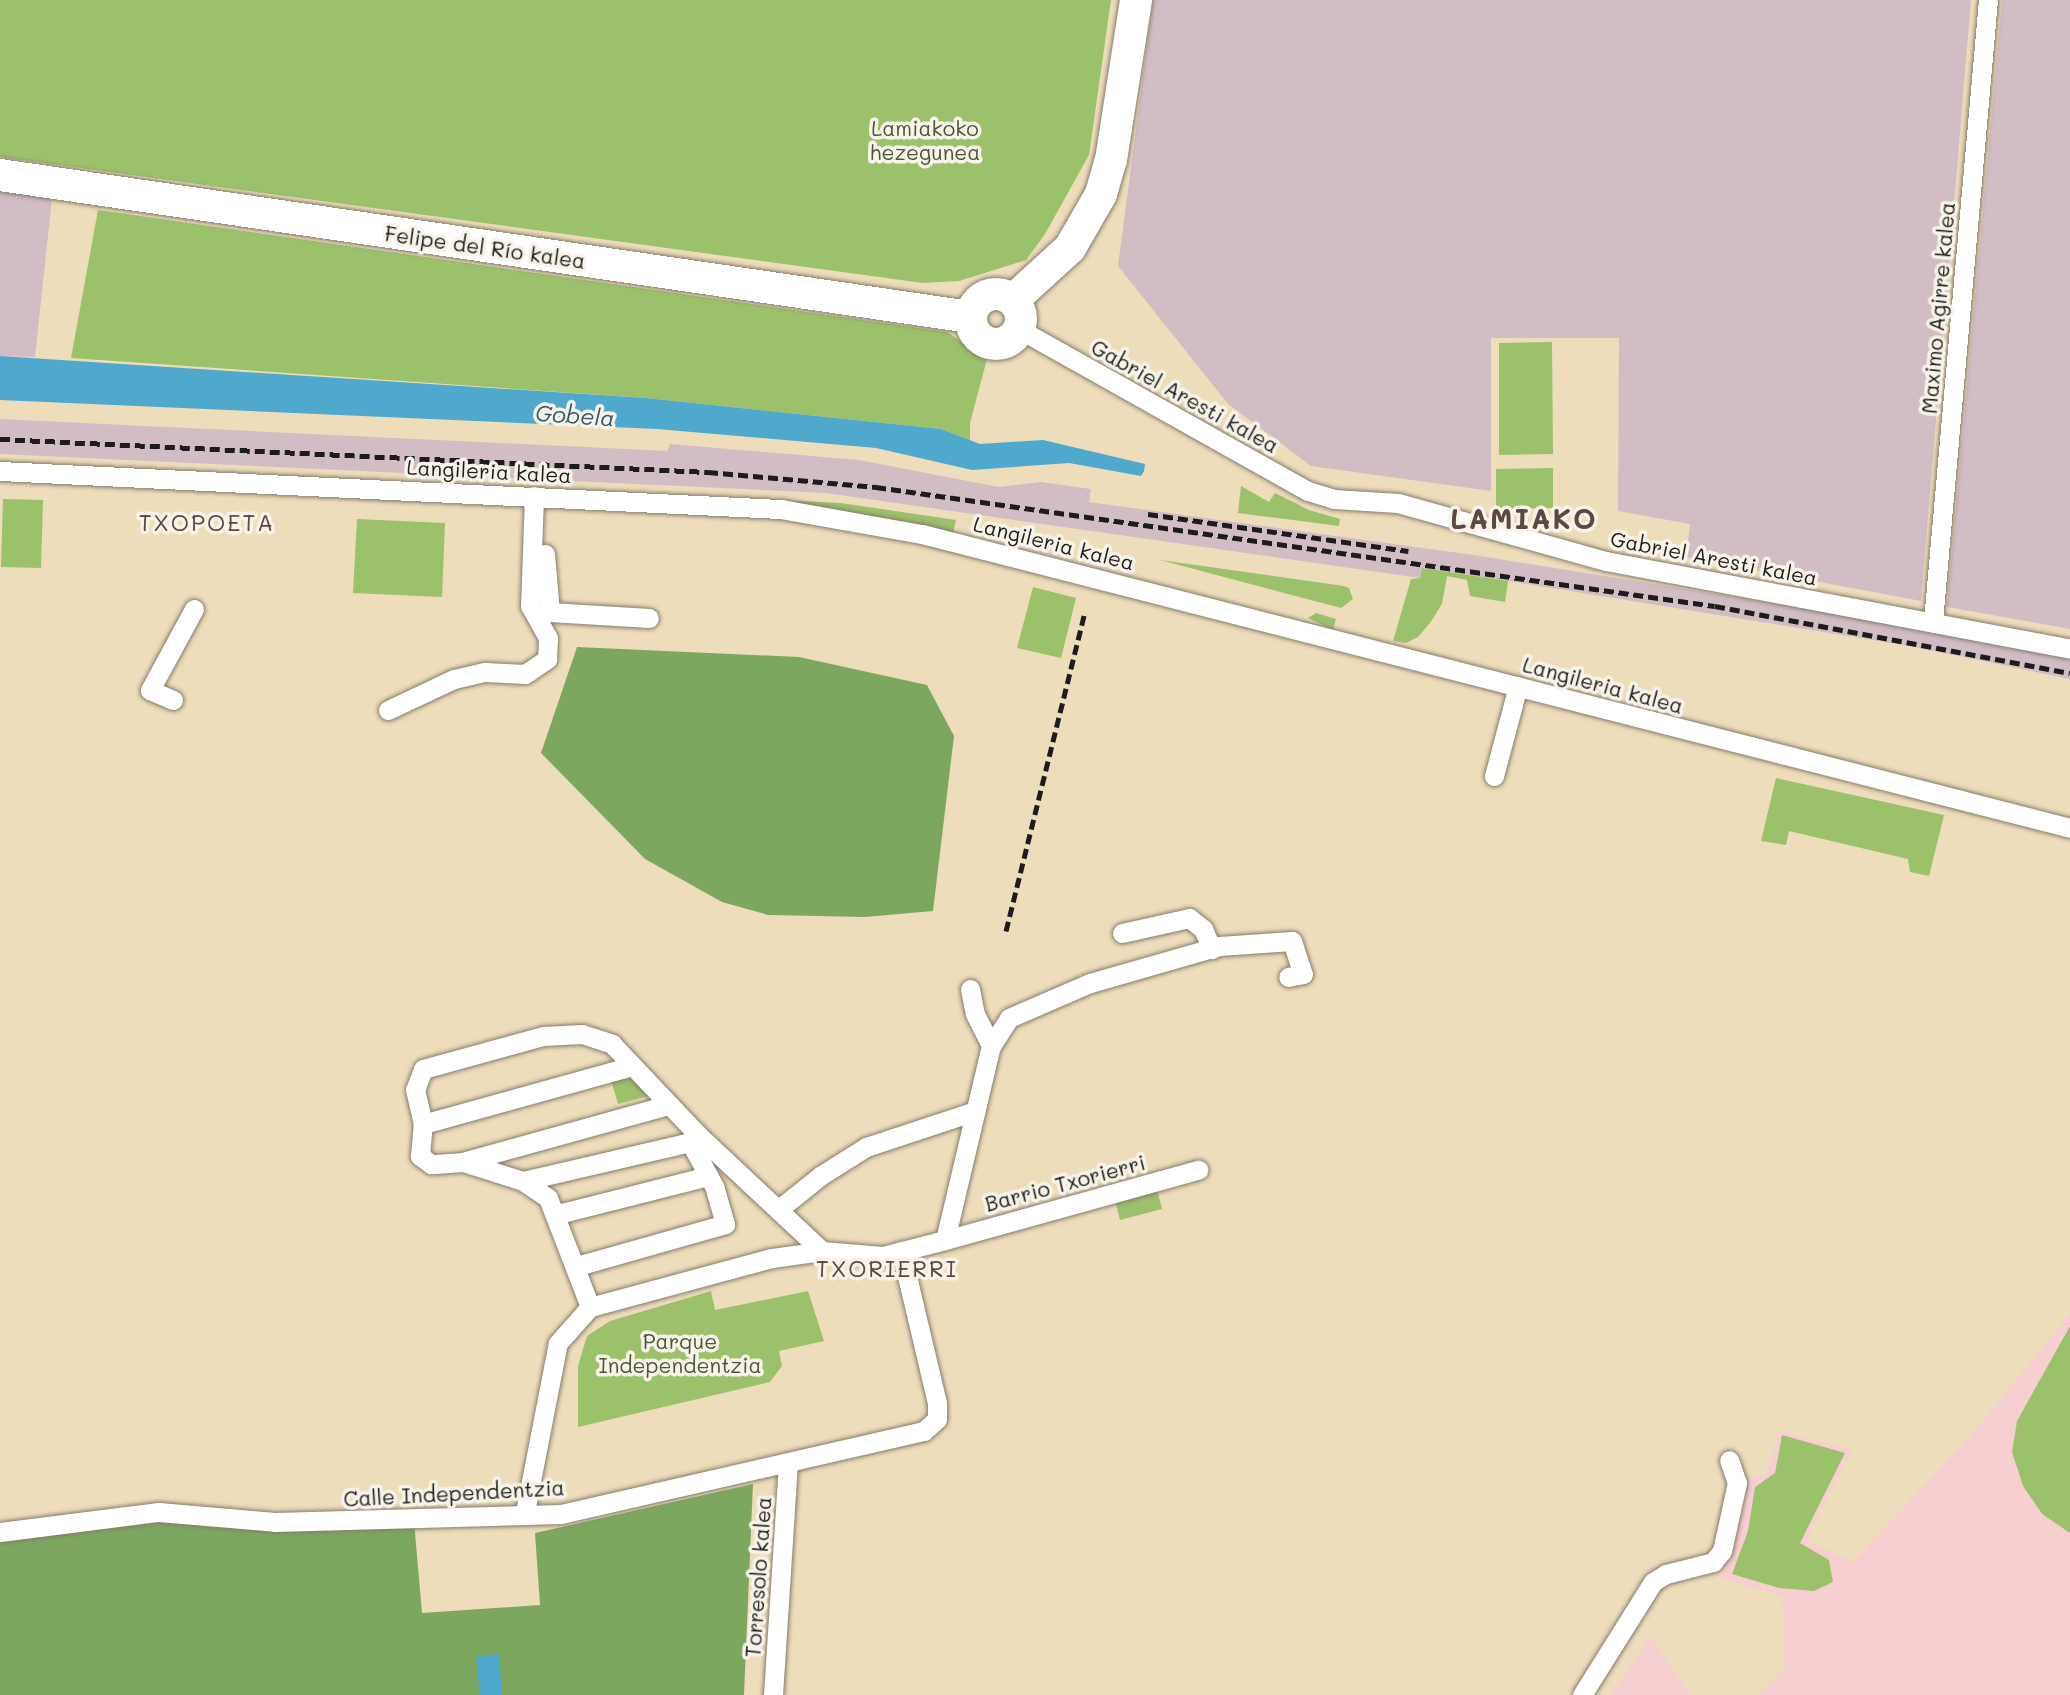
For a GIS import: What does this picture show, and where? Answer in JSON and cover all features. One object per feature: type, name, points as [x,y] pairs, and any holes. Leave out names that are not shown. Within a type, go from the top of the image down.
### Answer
[{"type":"main road","points":[[1016,315],[986,295],[971,317],[975,333],[989,343],[1006,341],[1016,315],[1070,248],[1101,194],[1111,160],[1136,0]]},
{"type":"main road","name":"Felipe del Río kalea","points":[[0,176],[971,317]]},
{"type":"street","name":"Maximo Agirre kalea","points":[[1933,621],[1988,0]]},
{"type":"street","name":"Gabriel Aresti kalea","points":[[1016,315],[1308,491],[1334,499],[1398,503],[1606,562],[1933,621],[2070,649]]},
{"type":"street","name":"Langileria kalea","points":[[0,471],[781,509],[922,534],[2070,828]]},
{"type":"street","points":[[541,497],[550,612],[649,618]]},
{"type":"street","points":[[388,710],[454,679],[485,672],[525,674],[547,659],[548,638],[530,606],[541,497]]},
{"type":"street","points":[[173,700],[150,690],[194,609]]},
{"type":"street","points":[[1494,776],[1518,686]]},
{"type":"street","points":[[1122,933],[1189,918],[1203,929],[1212,948]]},
{"type":"street","name":"Barrio Txorierri","points":[[945,1240],[990,1046],[1009,1018],[1025,1007],[1090,983],[1212,948],[1292,941],[1303,974],[1288,977]]},
{"type":"street","points":[[970,989],[975,1014],[990,1046]]},
{"type":"street","points":[[668,1105],[463,1161],[431,1164],[420,1156],[423,1125],[415,1090],[423,1069],[542,1036],[582,1034],[612,1044],[668,1105],[694,1138],[779,1209],[822,1251]]},
{"type":"street","points":[[423,1125],[632,1066]]},
{"type":"street","points":[[779,1209],[820,1176],[866,1147],[975,1111]]},
{"type":"street","points":[[577,1266],[718,1229],[725,1224],[726,1216],[694,1138]]},
{"type":"street","points":[[523,1181],[694,1138]]},
{"type":"street","points":[[463,1161],[523,1181],[548,1198],[558,1214],[590,1307],[558,1343],[525,1512]]},
{"type":"street","name":"Barrio Txorierri","points":[[590,1307],[772,1258],[822,1251],[883,1256],[1198,1170]]},
{"type":"street","points":[[558,1214],[708,1176]]},
{"type":"street","name":"Calle Independentzia","points":[[0,1532],[159,1512],[275,1522],[421,1521],[507,1517],[525,1512],[561,1514],[924,1431],[937,1419],[937,1404],[901,1251]]},
{"type":"street","points":[[1582,1695],[1653,1582],[1666,1574],[1713,1562],[1722,1551],[1737,1483],[1729,1460]]},
{"type":"street","name":"Torresolo kalea","points":[[773,1695],[788,1462]]},
{"type":"shaded area","points":[[1153,0],[1971,0],[1921,601],[1686,557],[1690,524],[1618,511],[1619,338],[1491,338],[1491,491],[1311,466],[1228,404],[1118,266]]},
{"type":"shaded area","points":[[2002,0],[2070,0],[2070,629],[1947,607]]},
{"type":"shaded area","points":[[0,191],[52,198],[35,357],[0,356]]},
{"type":"shaded area","points":[[0,419],[667,451],[670,444],[859,460],[999,487],[1041,482],[1091,489],[1089,502],[1474,555],[1889,622],[2070,658],[2070,679],[1910,646],[1422,568],[1420,578],[826,493],[0,454]]},
{"type":"shaded area","points":[[2070,1313],[2070,1695],[1758,1695],[1785,1669],[1782,1596],[1720,1578],[1737,1535],[1746,1481],[1766,1473],[1780,1431],[1852,1450],[1806,1540],[1853,1562],[1977,1428]]},
{"type":"shaded area","points":[[1650,1637],[1691,1695],[1611,1695]]},
{"type":"green space","name":"Lamiakoko hezegunea","points":[[0,0],[1111,0],[1089,155],[1045,234],[1026,260],[959,281],[923,283],[0,157]]},
{"type":"green space","points":[[98,210],[947,332],[987,359],[970,423],[970,440],[941,429],[646,398],[71,358]]},
{"type":"green space","points":[[1552,342],[1553,454],[1499,455],[1499,343]]},
{"type":"green space","points":[[1553,468],[1553,508],[1496,509],[1496,469]]},
{"type":"green space","points":[[1241,486],[1269,502],[1275,493],[1309,510],[1340,519],[1339,526],[1238,513]]},
{"type":"green space","points":[[3,499],[43,500],[41,568],[1,567]]},
{"type":"green space","points":[[778,500],[841,503],[956,520],[953,533]]},
{"type":"green space","points":[[357,519],[445,523],[442,597],[353,593]]},
{"type":"green space","points":[[1160,560],[1344,586],[1349,588],[1353,599],[1341,608]]},
{"type":"green space","points":[[1422,568],[1508,581],[1505,602],[1470,596],[1467,580],[1447,576],[1442,604],[1430,623],[1418,637],[1406,643],[1393,641],[1411,579],[1420,578]]},
{"type":"green space","points":[[1033,587],[1076,598],[1061,658],[1017,648]]},
{"type":"green space","points":[[1316,613],[1336,619],[1333,630],[1308,618]]},
{"type":"green space","points":[[577,647],[799,657],[927,685],[954,736],[933,911],[865,917],[768,915],[722,902],[645,859],[541,753]]},
{"type":"green space","points":[[1776,778],[1944,815],[1929,876],[1910,872],[1908,859],[1789,831],[1786,845],[1761,841]]},
{"type":"green space","points":[[629,1075],[648,1096],[618,1104],[611,1080]]},
{"type":"green space","points":[[1157,1189],[1162,1209],[1120,1220],[1115,1200]]},
{"type":"green space","name":"Parque Independentzia","points":[[711,1291],[715,1310],[808,1291],[824,1341],[779,1351],[782,1366],[770,1382],[578,1427],[578,1366],[587,1336],[610,1321]]},
{"type":"green space","points":[[2070,1326],[2070,1533],[2042,1514],[2023,1486],[2012,1452],[2017,1421]]},
{"type":"green space","points":[[1782,1435],[1845,1453],[1800,1543],[1829,1560],[1833,1582],[1814,1591],[1779,1588],[1732,1574],[1748,1531],[1755,1487],[1775,1473]]},
{"type":"green space","points":[[753,1484],[744,1695],[0,1695],[0,1535],[159,1512],[414,1521],[422,1613],[540,1605],[535,1533]]},
{"type":"water","name":"Gobela","points":[[0,356],[646,398],[941,429],[980,444],[1043,440],[1145,464],[1141,476],[1069,463],[972,470],[876,448],[657,429],[0,400]]},
{"type":"water","points":[[499,1654],[502,1695],[480,1695],[476,1657]]},
{"type":"railway","points":[[0,439],[708,472],[876,487],[1715,606],[2070,673]]},
{"type":"railway","points":[[1148,514],[1408,551]]},
{"type":"railway","points":[[1006,931],[1084,615]]},
{"type":"district","name":"LAMIAKO","points":[[1524,518]]},
{"type":"district","name":"TXOPOETA","points":[[207,522]]},
{"type":"district","name":"TXORIERRI","points":[[887,1268]]}]
